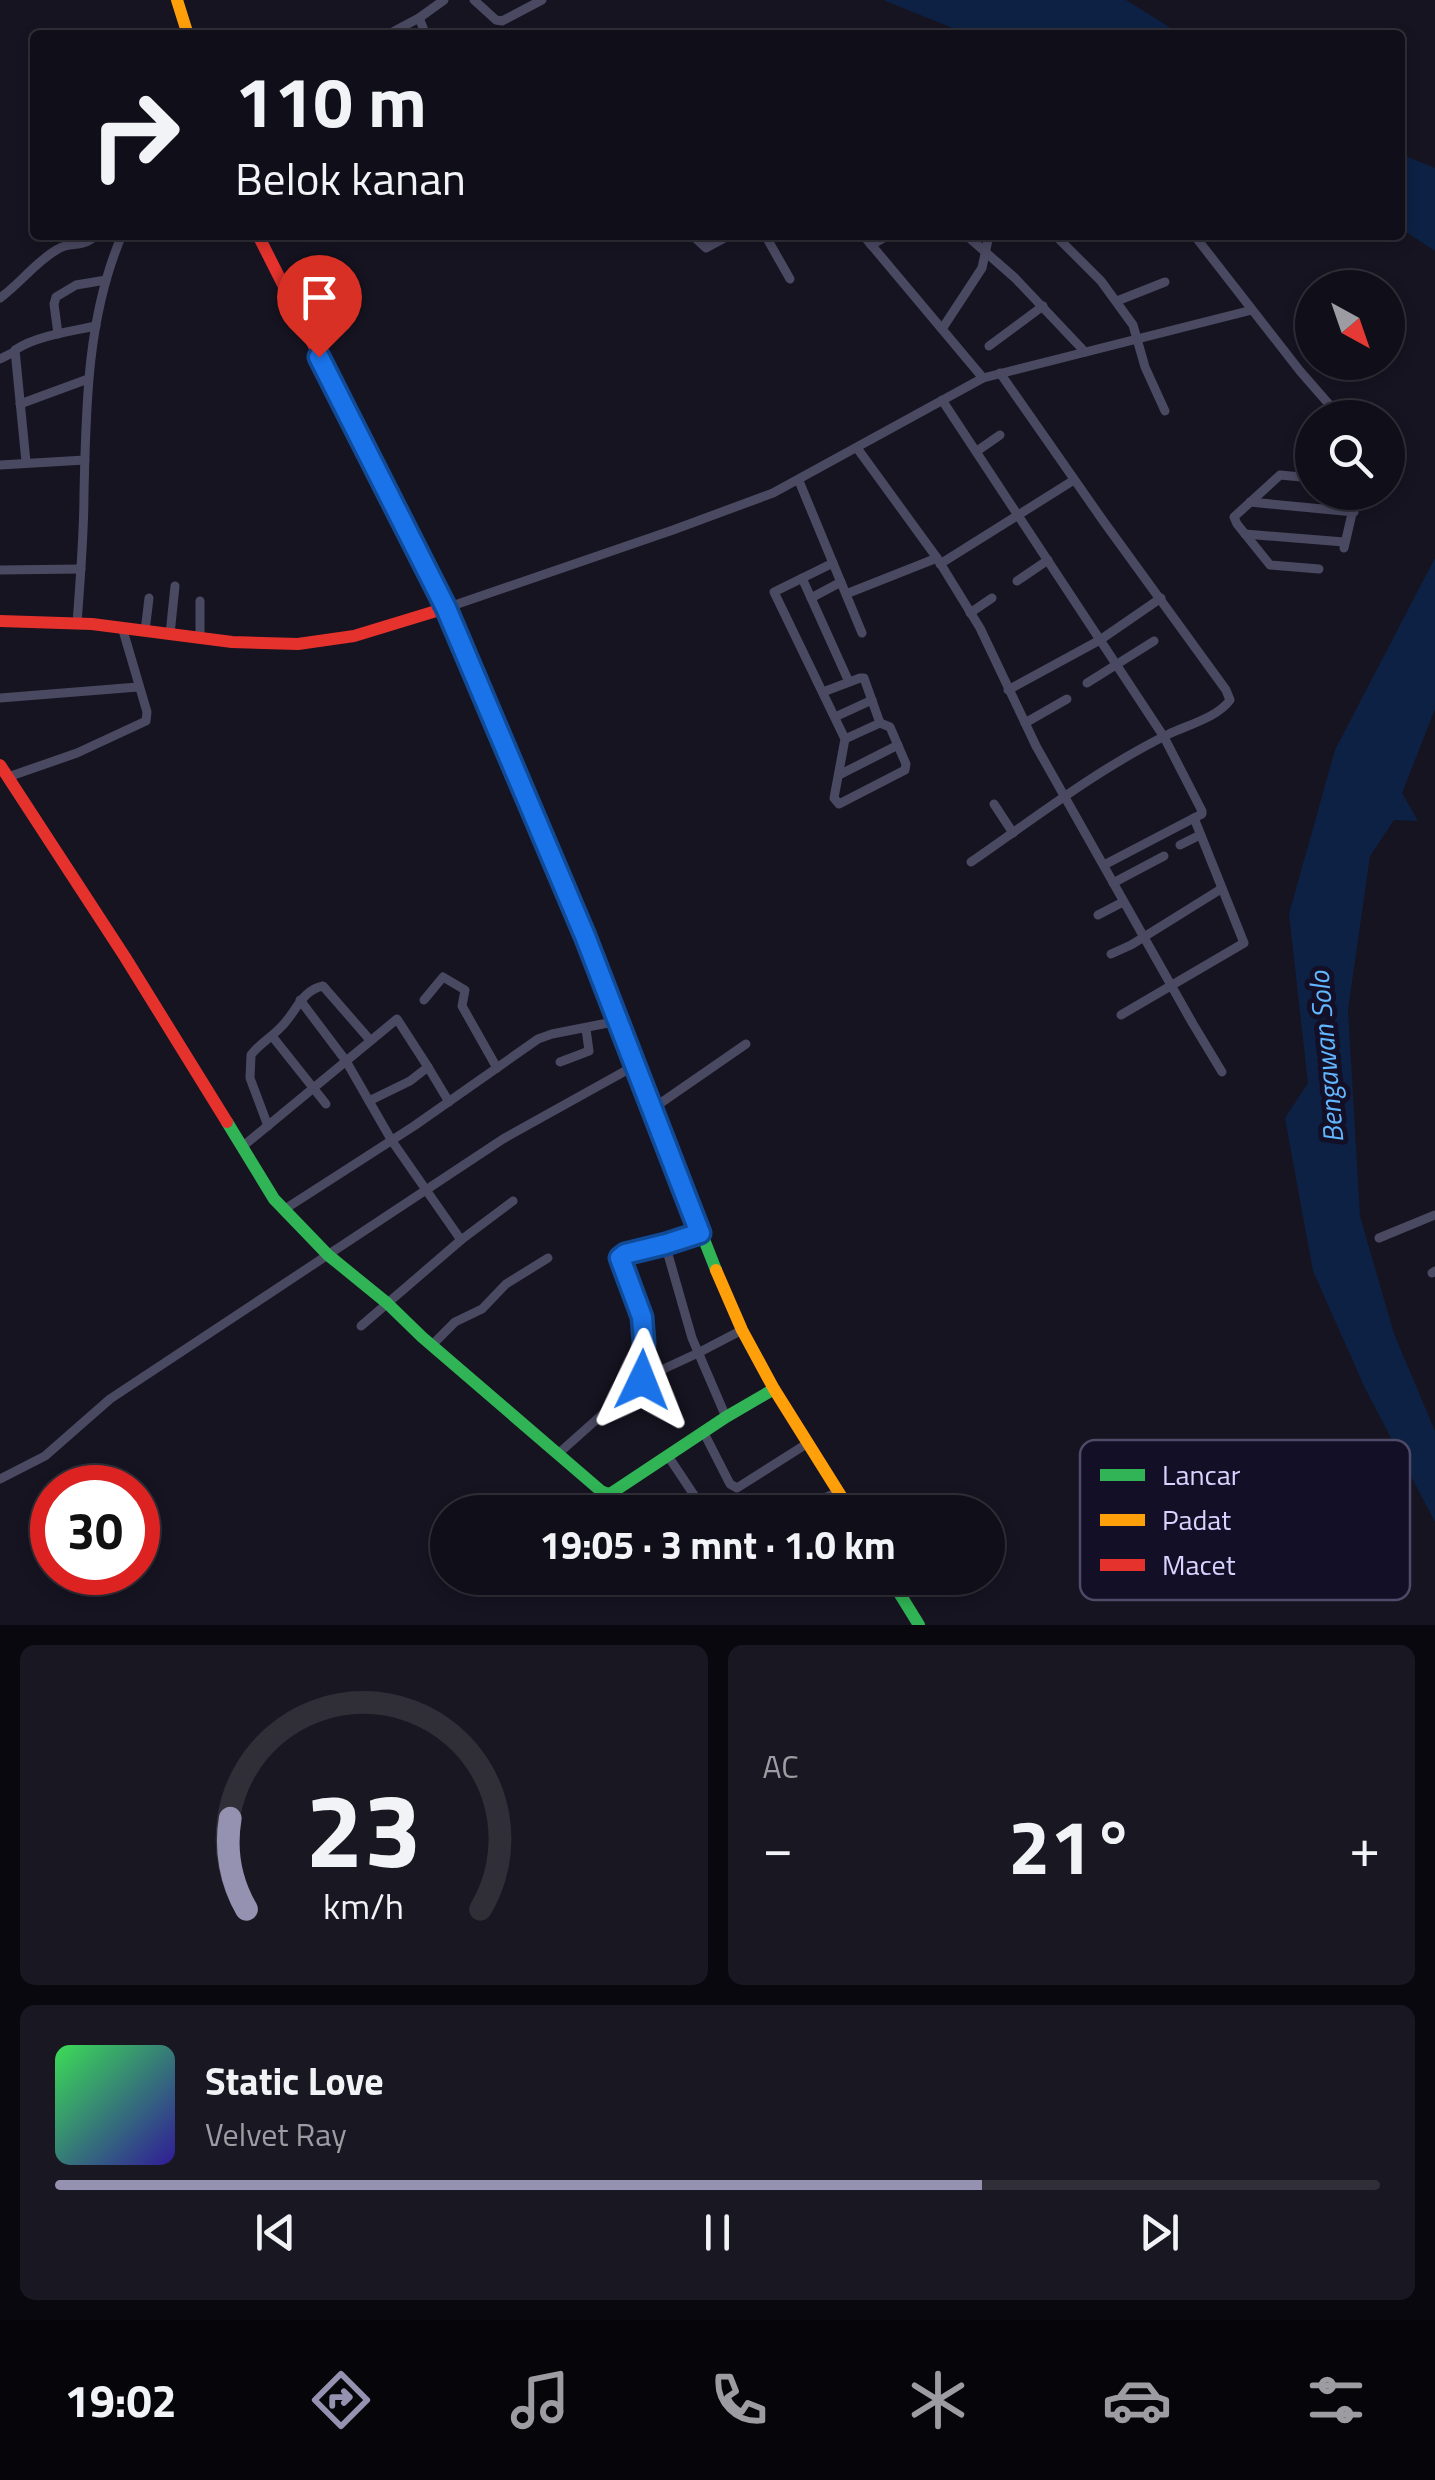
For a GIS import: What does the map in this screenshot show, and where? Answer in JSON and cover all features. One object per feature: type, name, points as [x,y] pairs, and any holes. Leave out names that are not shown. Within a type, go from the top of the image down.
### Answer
[{"type":"street","points":[[177,0],[186,30]]},
{"type":"street","points":[[397,30],[444,0]]},
{"type":"street","points":[[474,0],[502,21],[542,0]]},
{"type":"street","points":[[420,18],[424,30]]},
{"type":"street","points":[[0,298],[39,261],[59,248],[89,240]]},
{"type":"street","points":[[77,624],[88,379],[106,280],[120,240]]},
{"type":"street","points":[[260,240],[446,608],[554,860],[742,1330],[841,1495]]},
{"type":"street","points":[[697,240],[706,248],[721,240]]},
{"type":"street","points":[[768,240],[790,279]]},
{"type":"street","points":[[867,240],[983,378]]},
{"type":"street","points":[[871,245],[880,240]]},
{"type":"street","points":[[973,240],[1043,306],[1084,352]]},
{"type":"street","points":[[942,329],[982,268],[990,240]]},
{"type":"street","points":[[1065,240],[1133,324],[1145,367],[1165,411]]},
{"type":"street","points":[[1198,240],[1326,400]]},
{"type":"street","points":[[58,334],[56,296],[76,285],[106,280]]},
{"type":"street","points":[[1117,301],[1165,282]]},
{"type":"street","points":[[989,346],[1043,306]]},
{"type":"street","points":[[0,621],[122,627],[232,642],[298,644],[355,635],[446,608],[773,493],[983,378],[1252,310]]},
{"type":"street","points":[[26,462],[16,347],[96,326]]},
{"type":"street","points":[[0,358],[14,352]]},
{"type":"street","points":[[972,862],[1065,796],[1164,737],[1220,710],[1230,700],[1000,373]]},
{"type":"street","points":[[20,404],[88,379]]},
{"type":"street","points":[[942,400],[1164,737],[1202,811],[1104,866]]},
{"type":"street","points":[[977,452],[1000,436]]},
{"type":"street","points":[[857,448],[970,613],[1123,902],[1222,1072]]},
{"type":"street","points":[[0,465],[85,460]]},
{"type":"street","points":[[1295,476],[1280,475],[1234,517],[1270,565],[1319,568]]},
{"type":"street","points":[[846,594],[938,561],[1074,480]]},
{"type":"street","points":[[798,481],[862,632]]},
{"type":"street","points":[[1244,534],[1344,545],[1354,512],[1250,502]]},
{"type":"street","points":[[1018,581],[1048,560]]},
{"type":"street","points":[[833,564],[774,592],[846,738],[834,798],[840,804],[905,770],[890,727],[880,723],[846,738]]},
{"type":"street","points":[[0,570],[81,569]]},
{"type":"street","points":[[802,578],[848,682]]},
{"type":"street","points":[[811,598],[841,582]]},
{"type":"street","points":[[170,634],[175,586]]},
{"type":"street","points":[[146,632],[149,598]]},
{"type":"street","points":[[970,613],[992,598]]},
{"type":"street","points":[[1008,690],[1100,640],[1161,598]]},
{"type":"street","points":[[200,601],[200,638]]},
{"type":"street","points":[[122,627],[148,716],[142,725],[66,757],[3,773],[125,957],[284,1210],[328,1255],[388,1302],[432,1345],[608,1494],[774,1388]]},
{"type":"street","points":[[1087,684],[1154,641]]},
{"type":"street","points":[[823,692],[864,678],[880,723]]},
{"type":"street","points":[[0,698],[138,686]]},
{"type":"street","points":[[835,717],[872,700]]},
{"type":"street","points":[[1025,723],[1067,700]]},
{"type":"street","points":[[839,774],[898,745]]},
{"type":"street","points":[[994,804],[1013,833]]},
{"type":"street","points":[[1120,1015],[1244,943],[1194,818]]},
{"type":"street","points":[[1180,845],[1200,835]]},
{"type":"street","points":[[1113,883],[1164,856]]},
{"type":"street","points":[[1111,954],[1221,890]]},
{"type":"street","points":[[1098,915],[1123,902]]},
{"type":"street","points":[[424,1000],[443,976],[465,990],[462,1006],[497,1068]]},
{"type":"street","points":[[268,1126],[254,1092],[249,1066],[252,1054],[314,988],[323,986],[370,1040]]},
{"type":"street","points":[[300,1000],[346,1061],[392,1141],[461,1240]]},
{"type":"street","points":[[242,1147],[397,1020],[449,1102]]},
{"type":"street","points":[[284,1210],[544,1036],[618,1021]]},
{"type":"street","points":[[560,1062],[589,1051],[586,1029]]},
{"type":"street","points":[[272,1036],[326,1104]]},
{"type":"street","points":[[652,1108],[746,1044]]},
{"type":"street","points":[[0,1479],[45,1456],[100,1406],[425,1191],[516,1132],[636,1065]]},
{"type":"street","points":[[368,1102],[410,1081],[428,1067]]},
{"type":"street","points":[[361,1326],[513,1201]]},
{"type":"street","points":[[1379,1238],[1435,1215]]},
{"type":"street","points":[[642,1380],[642,1317],[620,1258],[700,1233]]},
{"type":"street","points":[[666,1244],[698,1354],[726,1418]]},
{"type":"street","points":[[432,1345],[455,1322],[479,1311],[506,1284],[548,1258]]},
{"type":"street","points":[[559,1454],[642,1380],[742,1330]]},
{"type":"street","points":[[704,1433],[730,1484],[737,1488],[808,1443]]},
{"type":"street","points":[[668,1456],[694,1495]]},
{"type":"street","points":[[832,1495],[839,1492]]},
{"type":"street","points":[[900,1595],[919,1625]]},
{"type":"water","points":[[883,0],[1126,0],[1174,30],[958,30]]},
{"type":"water","points":[[1405,156],[1435,168],[1435,251],[1405,231]]},
{"type":"water","name":"Bengawan Solo","points":[[1435,558],[1435,709],[1402,793],[1418,821],[1394,820],[1370,856],[1348,1010],[1360,1216],[1394,1334],[1435,1431],[1435,1522],[1410,1474],[1410,1440],[1392,1440],[1313,1271],[1285,1118],[1308,1083],[1289,914],[1335,750]]},
{"type":"traffic: fast","points":[[542,834],[716,1270]]},
{"type":"traffic: fast","points":[[227,1122],[274,1199],[328,1255],[601,1491],[613,1492],[774,1389]]},
{"type":"traffic: fast","points":[[900,1595],[919,1625]]},
{"type":"traffic: slow","points":[[177,0],[186,30]]},
{"type":"traffic: slow","points":[[716,1270],[774,1389],[840,1495]]},
{"type":"traffic: jam","points":[[261,240],[446,608],[542,834]]},
{"type":"traffic: jam","points":[[0,621],[92,624],[232,642],[298,644],[354,636],[446,608]]},
{"type":"traffic: jam","points":[[0,765],[227,1122]]},
{"type":"route","points":[[319,357],[446,608],[585,936],[700,1233],[620,1258],[642,1317],[642,1380]]}]
